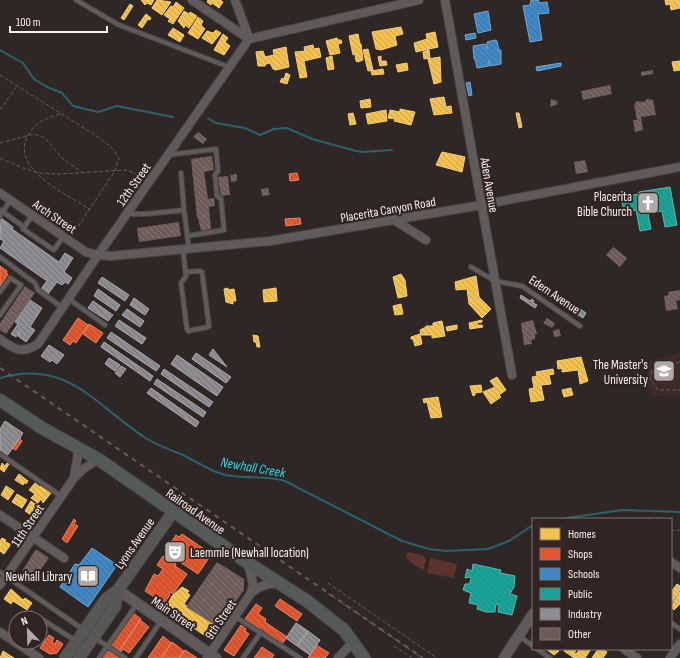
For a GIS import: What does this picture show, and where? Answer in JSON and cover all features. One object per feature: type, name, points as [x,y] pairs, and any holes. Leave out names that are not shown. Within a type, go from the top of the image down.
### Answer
[{"type":"main road","name":"Railroad Avenue","points":[[0,400],[42,428],[98,459],[333,620],[353,642],[364,658]]},
{"type":"main road","name":"Lyons Avenue","points":[[65,658],[106,599],[118,590],[174,512]]},
{"type":"main road","name":"Lyons Avenue","points":[[79,658],[115,607],[118,590]]},
{"type":"street","points":[[192,0],[249,39],[419,0]]},
{"type":"street","points":[[235,0],[249,39]]},
{"type":"street","name":"Aden Avenue","points":[[445,0],[512,375]]},
{"type":"street","name":"12th Street","points":[[0,339],[12,347],[21,350],[29,350],[38,344],[98,255],[249,39]]},
{"type":"street","name":"Placerita Canyon Road","points":[[98,255],[111,256],[186,250],[270,241],[394,220],[680,167]]},
{"type":"street","name":"Arch Street","points":[[0,193],[86,252],[98,255]]},
{"type":"street","points":[[394,220],[426,240]]},
{"type":"street","name":"11th Street","points":[[74,478],[79,448]]},
{"type":"street","name":"11th Street","points":[[0,585],[3,574],[34,538],[74,478],[82,470],[98,459]]},
{"type":"street","points":[[0,515],[64,558]]},
{"type":"street","name":"9th Street","points":[[248,563],[253,584],[251,593]]},
{"type":"street","name":"9th Street","points":[[211,657],[251,593],[257,588],[265,585],[278,583]]},
{"type":"street","name":"Main Street","points":[[118,590],[211,657]]},
{"type":"street","points":[[504,658],[532,615]]},
{"type":"street","points":[[338,658],[353,642]]},
{"type":"street","points":[[670,658],[680,644]]},
{"type":"street","points":[[29,650],[39,658]]},
{"type":"street","points":[[625,650],[637,658]]},
{"type":"lane","points":[[76,0],[120,25],[229,67]]},
{"type":"lane","points":[[168,155],[216,149],[218,171],[215,175],[217,196],[221,199],[224,230],[187,236]]},
{"type":"lane","points":[[180,173],[187,236],[186,250],[186,272],[186,276],[181,284],[187,329],[188,331],[208,328],[209,326],[202,272],[186,272]]},
{"type":"lane","points":[[10,200],[1,212],[24,227],[23,229],[54,250],[66,239]]},
{"type":"lane","points":[[127,214],[146,214],[184,210]]},
{"type":"lane","points":[[24,227],[32,216]]},
{"type":"lane","points":[[0,257],[35,284],[38,290],[63,308]]},
{"type":"lane","name":"Edem Avenue","points":[[471,267],[495,281],[522,286],[580,326]]},
{"type":"lane","points":[[0,292],[10,278],[21,285],[0,315]]},
{"type":"lane","points":[[69,299],[105,325]]},
{"type":"lane","points":[[0,454],[61,496]]},
{"type":"lane","points":[[3,574],[84,630]]},
{"type":"lane","points":[[99,658],[137,604]]},
{"type":"lane","points":[[236,617],[300,658]]},
{"type":"lane","points":[[136,658],[161,621]]},
{"type":"lane","points":[[48,623],[76,641]]},
{"type":"lane","points":[[243,658],[261,632]]},
{"type":"lane","points":[[518,636],[532,645]]},
{"type":"lane","points":[[94,637],[125,658]]},
{"type":"lane","points":[[538,650],[550,658]]},
{"type":"path","points":[[0,76],[111,147],[119,158],[115,172],[89,210],[66,239]]},
{"type":"path","points":[[0,110],[17,86]]},
{"type":"path","points":[[60,114],[43,119],[32,128],[25,140],[24,154],[40,178],[89,210]]},
{"type":"path","points":[[0,143],[34,134],[45,138],[63,159],[84,173]]},
{"type":"path","points":[[0,158],[34,171],[58,174],[115,172],[126,170],[150,181]]},
{"type":"path","points":[[680,362],[652,370],[650,378],[658,390],[680,390]]},
{"type":"path","points":[[328,583],[437,658]]},
{"type":"path","points":[[323,590],[422,658]]},
{"type":"path","points":[[394,646],[412,658]]},
{"type":"shaded area","name":"The Master's University","points":[[680,353],[680,395],[654,397],[645,380],[650,361]]},
{"type":"green space","points":[[408,552],[424,556],[426,560],[423,571],[411,563],[407,558],[406,556]]},
{"type":"green space","points":[[430,558],[457,564],[454,578],[427,573]]},
{"type":"building: Homes","points":[[141,0],[154,0],[151,5],[147,3],[145,5]]},
{"type":"building: Homes","points":[[157,0],[171,2],[162,15],[152,8]]},
{"type":"building: Homes","points":[[208,0],[220,0],[223,2],[219,8],[212,3],[211,5],[207,2]]},
{"type":"building: Homes","points":[[665,0],[680,0],[680,8],[671,10],[670,4],[666,5]]},
{"type":"building: Homes","points":[[176,2],[184,8],[173,24],[168,21],[170,19],[164,15]]},
{"type":"building: Homes","points":[[130,4],[133,6],[124,20],[121,18]]},
{"type":"building: Homes","points":[[184,11],[189,14],[190,12],[197,16],[189,28],[185,25],[184,28],[178,21]]},
{"type":"building: Homes","points":[[146,14],[151,18],[150,20],[148,19],[142,28],[138,25]]},
{"type":"building: Homes","points":[[198,17],[203,21],[201,25],[205,29],[198,39],[188,33]]},
{"type":"building: Homes","points":[[401,27],[403,34],[395,36],[397,45],[381,50],[376,49],[372,32]]},
{"type":"building: Homes","points":[[173,28],[184,35],[180,42],[168,35]]},
{"type":"building: Homes","points":[[216,30],[221,33],[212,44],[202,38],[207,31],[213,33]]},
{"type":"building: Homes","points":[[435,32],[438,47],[416,52],[414,43],[427,39],[426,34]]},
{"type":"building: Homes","points":[[223,34],[228,38],[225,42],[230,46],[224,55],[214,50]]},
{"type":"building: Homes","points":[[358,34],[363,60],[358,62],[356,61],[355,54],[353,55],[349,36]]},
{"type":"building: Homes","points":[[337,38],[338,40],[341,40],[342,43],[338,44],[340,53],[330,55],[326,41]]},
{"type":"building: Homes","points":[[313,45],[314,49],[319,48],[321,57],[304,61],[307,77],[300,78],[295,52],[305,51],[304,47]]},
{"type":"building: Homes","points":[[286,47],[289,67],[276,70],[273,69],[270,63],[266,64],[265,66],[258,66],[256,52],[263,51],[265,57],[274,55],[273,50]]},
{"type":"building: Homes","points":[[368,49],[373,70],[368,71],[363,50]]},
{"type":"building: Homes","points":[[429,50],[430,58],[424,59],[423,52]]},
{"type":"building: Homes","points":[[332,56],[334,69],[328,70],[326,58]]},
{"type":"building: Homes","points":[[381,56],[381,61],[386,61],[387,65],[380,66],[378,57]]},
{"type":"building: Homes","points":[[440,57],[441,82],[434,84],[428,59]]},
{"type":"building: Homes","points":[[680,61],[680,70],[674,71],[672,62]]},
{"type":"building: Homes","points":[[407,63],[408,70],[398,72],[396,65]]},
{"type":"building: Homes","points":[[383,69],[384,74],[372,75],[371,71]]},
{"type":"building: Homes","points":[[286,73],[290,75],[287,84],[280,82],[282,78],[284,79]]},
{"type":"building: Homes","points":[[444,97],[446,107],[451,106],[452,113],[434,115],[430,99]]},
{"type":"building: Homes","points":[[370,99],[371,107],[361,108],[360,101]]},
{"type":"building: Homes","points":[[400,109],[415,112],[411,125],[388,118],[390,110],[400,112]]},
{"type":"building: Homes","points":[[386,110],[387,121],[368,124],[366,114]]},
{"type":"building: Homes","points":[[353,113],[356,124],[350,125],[348,114]]},
{"type":"building: Homes","points":[[516,113],[519,113],[522,127],[519,128]]},
{"type":"building: Homes","points":[[442,152],[465,157],[462,172],[436,165]]},
{"type":"building: Homes","points":[[401,274],[405,280],[407,296],[398,298],[393,277]]},
{"type":"building: Homes","points":[[476,276],[479,297],[491,309],[482,318],[469,304],[467,289],[456,290],[455,282]]},
{"type":"building: Homes","points":[[228,288],[228,290],[234,289],[236,301],[233,301],[233,304],[226,302],[224,289]]},
{"type":"building: Homes","points":[[276,288],[277,301],[264,302],[263,290]]},
{"type":"building: Homes","points":[[401,304],[403,314],[395,315],[393,306]]},
{"type":"building: Homes","points":[[482,320],[482,322],[477,323],[477,325],[482,325],[483,327],[470,329],[469,323]]},
{"type":"building: Homes","points":[[442,321],[445,336],[432,338],[432,335],[421,335],[420,330],[426,326],[433,326],[433,323]]},
{"type":"building: Homes","points":[[457,325],[457,329],[447,331],[446,327]]},
{"type":"building: Homes","points":[[420,334],[422,344],[415,346],[411,337]]},
{"type":"building: Homes","points":[[253,335],[258,336],[260,347],[257,347],[256,342],[254,342]]},
{"type":"building: Homes","points":[[581,357],[588,381],[580,384],[578,370],[562,372],[562,368],[558,369],[557,361]]},
{"type":"building: Homes","points":[[553,369],[554,374],[549,375],[551,384],[541,385],[544,400],[531,402],[529,389],[534,388],[532,377],[537,376],[536,372]]},
{"type":"building: Homes","points":[[497,377],[506,390],[499,395],[501,397],[491,404],[483,392],[495,387],[490,381]]},
{"type":"building: Homes","points":[[481,385],[482,392],[475,393],[473,396],[470,386]]},
{"type":"building: Homes","points":[[571,388],[573,395],[564,397],[562,390]]},
{"type":"building: Homes","points":[[438,397],[442,417],[431,418],[427,402],[424,403],[423,399]]},
{"type":"building: Homes","points":[[2,463],[5,466],[7,463],[9,464],[4,472],[0,469]]},
{"type":"building: Homes","points":[[19,474],[28,481],[26,484],[25,482],[23,485],[15,480]]},
{"type":"building: Homes","points":[[35,483],[39,486],[39,488],[40,486],[51,493],[43,503],[41,499],[38,503],[31,498],[35,494],[29,490]]},
{"type":"building: Homes","points":[[6,486],[14,491],[8,500],[1,495]]},
{"type":"building: Homes","points":[[17,494],[27,500],[22,508],[12,502]]},
{"type":"building: Homes","points":[[31,501],[35,504],[37,503],[39,506],[34,511],[37,513],[34,517],[25,511]]},
{"type":"building: Homes","points":[[2,538],[6,540],[5,542],[11,544],[4,554],[0,551],[0,541]]},
{"type":"building: Homes","points":[[677,584],[680,586],[680,590],[672,602],[672,591]]},
{"type":"building: Homes","points":[[182,587],[189,591],[187,593],[190,595],[184,604],[218,626],[208,638],[174,614],[173,616],[164,611],[172,596]]},
{"type":"building: Homes","points":[[11,589],[23,600],[25,598],[32,603],[27,610],[13,601],[11,604],[4,599]]},
{"type":"building: Homes","points":[[680,592],[680,604],[674,610],[672,605]]},
{"type":"building: Homes","points":[[547,650],[559,651],[554,655]]},
{"type":"building: Homes","points":[[576,650],[574,653],[576,654],[579,650],[590,650],[585,658],[574,658],[564,651]]},
{"type":"building: Homes","points":[[597,650],[604,650],[607,652],[603,658],[592,658]]},
{"type":"building: Homes","points":[[3,651],[14,658],[0,658]]},
{"type":"building: Shops","points":[[297,173],[299,180],[290,181],[289,174]]},
{"type":"building: Shops","points":[[300,218],[301,224],[286,226],[285,219]]},
{"type":"building: Shops","points":[[0,266],[7,271],[6,273],[8,274],[0,286]]},
{"type":"building: Shops","points":[[78,318],[88,325],[76,343],[73,341],[70,345],[63,340]]},
{"type":"building: Shops","points":[[89,324],[103,333],[96,343],[83,334]]},
{"type":"building: Shops","points":[[21,435],[20,439],[22,441],[16,450],[12,448]]},
{"type":"building: Shops","points":[[74,519],[76,521],[74,524],[78,526],[67,543],[62,539]]},
{"type":"building: Shops","points":[[182,534],[211,555],[198,574],[165,552],[176,535],[179,537]]},
{"type":"building: Shops","points":[[163,556],[176,564],[175,566],[187,574],[173,594],[170,592],[170,595],[162,606],[154,600],[156,598],[145,591],[154,574],[158,576],[163,569],[157,565]]},
{"type":"building: Shops","points":[[280,599],[302,614],[297,621],[275,606]]},
{"type":"building: Shops","points":[[256,604],[262,608],[258,614],[266,619],[265,622],[287,637],[282,644],[245,619]]},
{"type":"building: Shops","points":[[133,613],[141,619],[119,651],[111,645]]},
{"type":"building: Shops","points":[[140,620],[149,627],[129,653],[123,649],[121,652],[119,651]]},
{"type":"building: Shops","points":[[241,625],[249,634],[234,656],[224,650]]},
{"type":"building: Shops","points":[[49,635],[54,638],[52,642],[55,644],[57,640],[63,644],[57,653],[50,654],[43,650],[48,650]]},
{"type":"building: Shops","points":[[163,636],[171,643],[161,658],[148,658]]},
{"type":"building: Shops","points":[[172,642],[184,651],[179,658],[162,658]]},
{"type":"building: Shops","points":[[316,645],[329,653],[325,658],[308,658]]},
{"type":"building: Shops","points":[[262,647],[274,655],[272,658],[254,658]]},
{"type":"building: Shops","points":[[108,650],[120,658],[102,658]]},
{"type":"building: Shops","points":[[185,650],[197,658],[179,658]]},
{"type":"building: Schools","points":[[531,0],[538,0],[540,3],[547,2],[549,13],[538,14],[542,40],[530,42],[523,6],[530,5]]},
{"type":"building: Schools","points":[[488,11],[491,30],[478,33],[474,14]]},
{"type":"building: Schools","points":[[475,33],[476,38],[466,40],[465,35]]},
{"type":"building: Schools","points":[[497,41],[499,50],[501,50],[501,64],[490,66],[489,60],[489,66],[477,68],[474,59],[473,46],[485,44],[487,49],[487,42]]},
{"type":"building: Schools","points":[[561,63],[561,66],[537,71],[536,67]]},
{"type":"building: Schools","points":[[470,82],[472,95],[469,96],[466,83]]},
{"type":"building: Schools","name":"Newhall Library","points":[[92,548],[117,565],[88,607],[60,587],[75,564],[79,565]]},
{"type":"building: Public","name":"Placerita Bible Church","points":[[670,187],[677,225],[665,227],[662,211],[648,214],[651,229],[640,231],[636,210],[624,212],[621,197],[639,194],[639,192]]},
{"type":"building: Public","points":[[473,564],[501,570],[500,573],[515,576],[514,587],[510,594],[517,596],[512,615],[498,612],[499,605],[496,604],[495,612],[486,612],[477,609],[478,605],[469,603],[471,593],[463,590],[465,584],[469,584],[471,579],[470,577],[465,578],[467,569],[472,571]]},
{"type":"building: Industry","points":[[1,218],[13,227],[12,229],[59,262],[65,253],[73,258],[64,272],[72,278],[68,284],[65,282],[62,285],[57,282],[48,294],[41,289],[47,281],[0,248],[4,241],[0,239]]},
{"type":"building: Industry","points":[[102,277],[129,295],[125,301],[98,283]]},
{"type":"building: Industry","points":[[98,289],[120,305],[116,311],[94,296]]},
{"type":"building: Industry","points":[[521,295],[530,301],[532,299],[534,301],[533,303],[537,305],[535,308],[520,298]]},
{"type":"building: Industry","points":[[134,298],[149,309],[145,315],[130,305]]},
{"type":"building: Industry","points":[[30,300],[42,308],[30,327],[35,330],[26,342],[18,336],[20,331],[16,337],[11,334],[18,324],[15,322]]},
{"type":"building: Industry","points":[[93,301],[113,315],[108,321],[88,308]]},
{"type":"building: Industry","points":[[573,304],[586,313],[583,318],[570,310]]},
{"type":"building: Industry","points":[[127,309],[144,321],[140,327],[122,315]]},
{"type":"building: Industry","points":[[119,320],[146,338],[142,344],[115,326]]},
{"type":"building: Industry","points":[[111,332],[160,366],[156,371],[107,338]]},
{"type":"building: Industry","points":[[104,342],[153,376],[150,381],[101,347]]},
{"type":"building: Industry","points":[[49,345],[64,355],[57,364],[52,360],[50,362],[41,356]]},
{"type":"building: Industry","points":[[213,349],[227,367],[209,355]]},
{"type":"building: Industry","points":[[196,353],[231,377],[226,383],[192,359]]},
{"type":"building: Industry","points":[[177,355],[223,387],[217,396],[171,364]]},
{"type":"building: Industry","points":[[109,358],[120,365],[115,371],[105,364]]},
{"type":"building: Industry","points":[[121,366],[126,369],[120,377],[115,373]]},
{"type":"building: Industry","points":[[164,369],[213,402],[209,407],[161,374]]},
{"type":"building: Industry","points":[[157,379],[206,412],[203,417],[154,384]]},
{"type":"building: Industry","points":[[151,388],[199,422],[196,427],[147,393]]},
{"type":"building: Industry","points":[[5,421],[23,433],[7,456],[0,451],[0,429]]},
{"type":"building: Industry","points":[[296,623],[308,631],[297,646],[286,638]]},
{"type":"building: Industry","points":[[308,631],[320,640],[310,655],[297,646]]},
{"type":"building: Other","points":[[653,70],[653,74],[641,76],[641,72]]},
{"type":"building: Other","points":[[610,85],[612,94],[583,100],[581,91]]},
{"type":"building: Other","points":[[551,99],[557,101],[558,104],[550,107]]},
{"type":"building: Other","points":[[647,99],[653,100],[656,115],[641,117],[643,130],[635,132],[633,120],[637,120],[634,104],[637,101],[644,102]]},
{"type":"building: Other","points":[[198,132],[207,139],[203,144],[193,137]]},
{"type":"building: Other","points":[[212,156],[214,170],[204,172],[208,199],[214,198],[215,206],[209,207],[211,229],[201,231],[197,218],[191,159]]},
{"type":"building: Other","points":[[585,160],[588,172],[576,174],[574,162]]},
{"type":"building: Other","points":[[237,174],[237,181],[231,182],[230,175]]},
{"type":"building: Other","points":[[228,176],[230,195],[221,196],[218,177]]},
{"type":"building: Other","points":[[268,188],[270,195],[262,196],[261,189]]},
{"type":"building: Other","points":[[179,222],[181,236],[139,242],[137,228]]},
{"type":"building: Other","points":[[613,247],[627,258],[620,267],[606,255]]},
{"type":"building: Other","points":[[25,286],[35,293],[6,334],[0,330],[0,323]]},
{"type":"building: Other","points":[[680,290],[680,300],[676,301],[678,309],[666,311],[664,296],[669,295],[668,292]]},
{"type":"building: Other","points":[[547,318],[555,323],[552,328],[543,323]]},
{"type":"building: Other","points":[[533,320],[537,334],[535,335],[535,339],[531,340],[532,344],[524,345],[521,323]]},
{"type":"building: Other","points":[[559,329],[561,336],[554,337],[553,331]]},
{"type":"building: Other","points":[[36,549],[49,558],[34,579],[29,576],[27,578],[23,575],[24,572],[22,571]]},
{"type":"building: Other","points":[[217,562],[244,579],[244,590],[218,627],[186,607]]},
{"type":"waterway","points":[[0,50],[23,63],[34,79],[47,87],[62,93],[73,106],[98,112],[117,106],[173,117]]},
{"type":"waterway","points":[[208,118],[216,123],[245,128],[260,135],[274,129],[287,128],[312,139],[356,151],[392,150]]},
{"type":"waterway","name":"Newhall Creek","points":[[0,378],[24,374],[45,375],[63,380],[96,400],[147,439],[216,472],[224,475],[268,478],[285,481],[402,541],[429,549],[446,551],[488,549],[509,541],[532,526]]},
{"type":"waterway","name":"Newhall Creek","points":[[567,518],[622,510],[680,512]]},
{"type":"railway","points":[[0,368],[423,658]]},
{"type":"place","name":"Placerita Bible Church","points":[[648,203]]},
{"type":"place","name":"The Master's University","points":[[664,371]]},
{"type":"place","name":"Laemmle (Newhall location)","points":[[175,552]]},
{"type":"place","name":"Newhall Library","points":[[88,576]]}]
